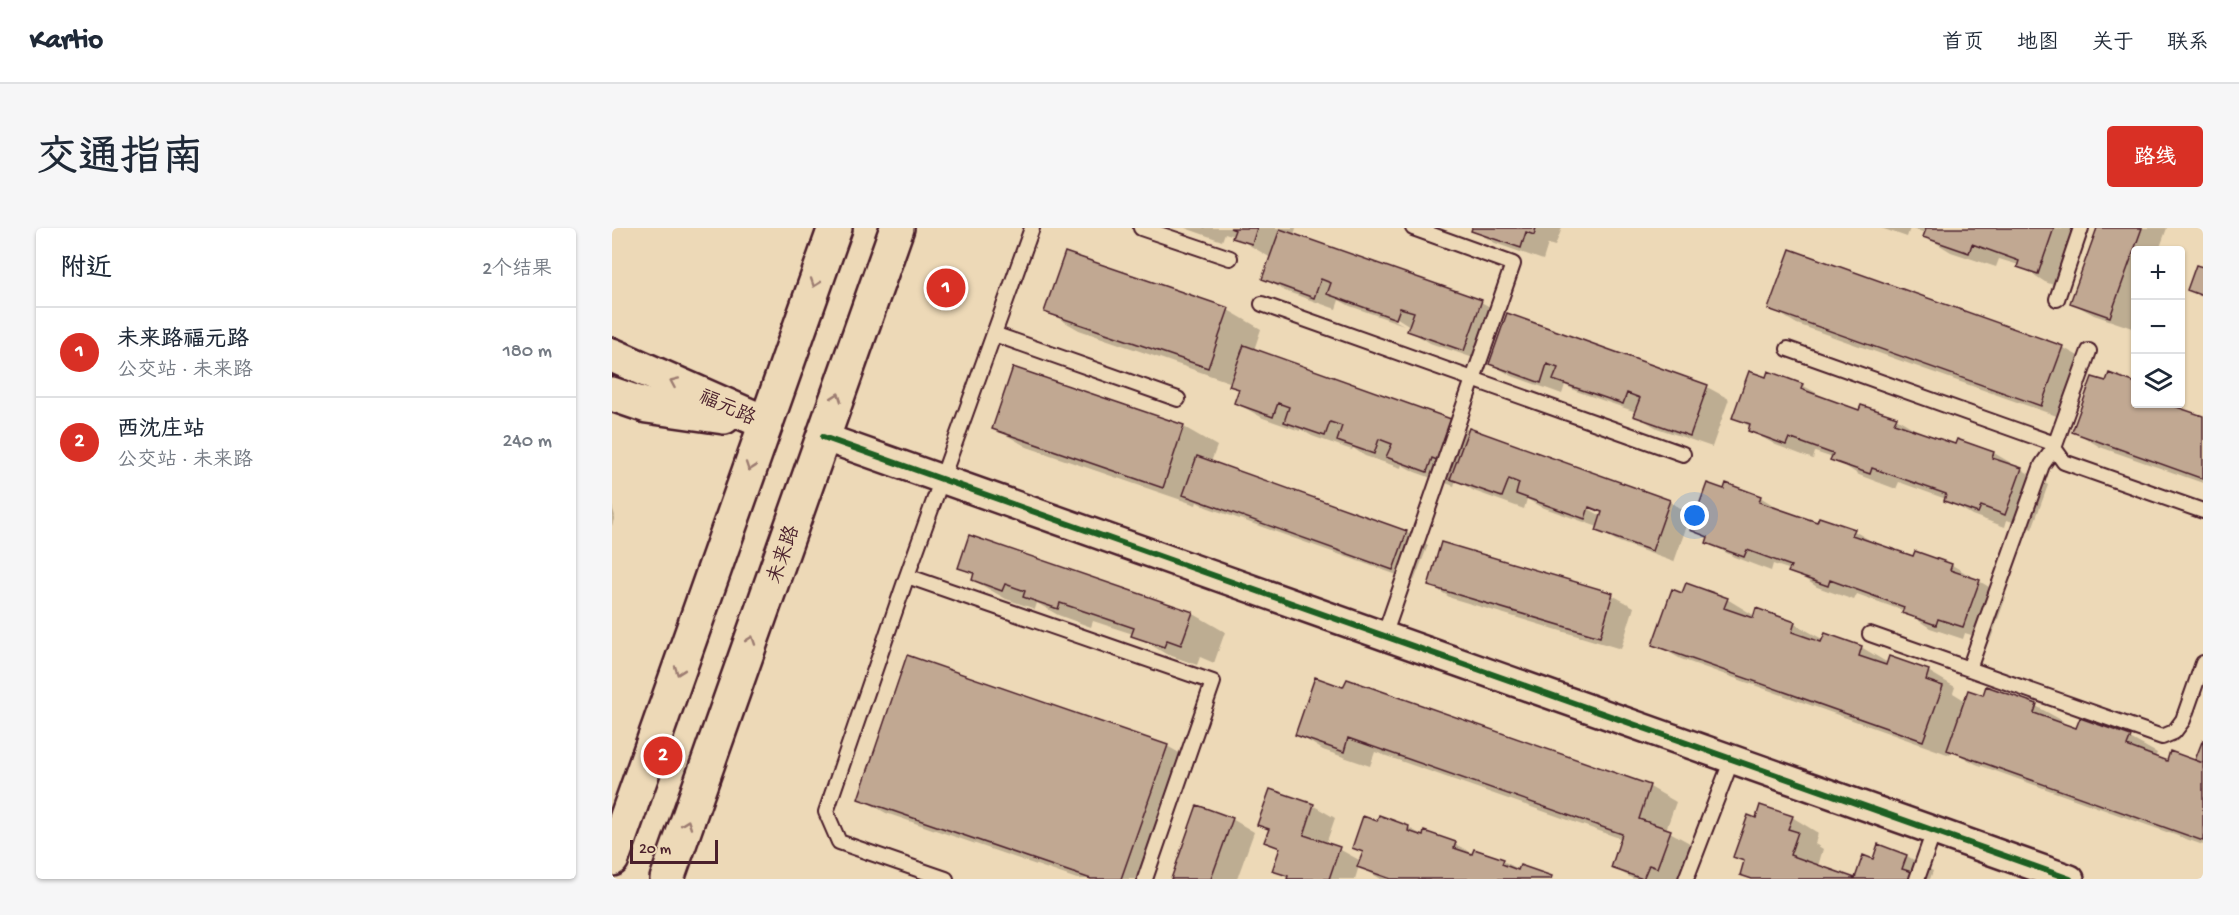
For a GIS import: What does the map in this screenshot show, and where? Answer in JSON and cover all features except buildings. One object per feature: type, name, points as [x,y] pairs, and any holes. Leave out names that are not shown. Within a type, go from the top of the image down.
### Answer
[{"type":"main road","points":[[612,860],[835,228]]},
{"type":"main road","name":"未来路","points":[[667,879],[897,228]]},
{"type":"main road","name":"福元路","points":[[612,355],[766,423]]},
{"type":"main road","name":"福元路","points":[[612,394],[646,406],[766,423]]},
{"type":"street","points":[[823,437],[2070,879]]},
{"type":"lane","points":[[946,879],[839,842],[826,812],[940,479],[1032,228]]},
{"type":"lane","points":[[1141,228],[1230,258]]},
{"type":"lane","points":[[1384,636],[1514,264],[1413,228]]},
{"type":"lane","points":[[2057,299],[2081,228]]},
{"type":"lane","points":[[1262,304],[1683,454]]},
{"type":"lane","points":[[994,334],[1178,399]]},
{"type":"lane","points":[[1788,349],[2055,446],[2064,462],[2203,511]]},
{"type":"lane","points":[[1969,669],[2042,465],[2055,446],[2089,351]]},
{"type":"lane","points":[[907,576],[1213,682],[1145,879]]},
{"type":"lane","points":[[1869,634],[2162,737],[2174,732],[2183,720],[2203,663]]},
{"type":"lane","points":[[1686,879],[1732,759]]},
{"type":"lane","points":[[1917,879],[1934,831]]},
{"type":"cycle path","points":[[823,437],[2070,879]]},
{"type":"place","name":"未来路福元路","points":[[946,288]]},
{"type":"place","name":"西沈庄站","points":[[663,756]]}]
